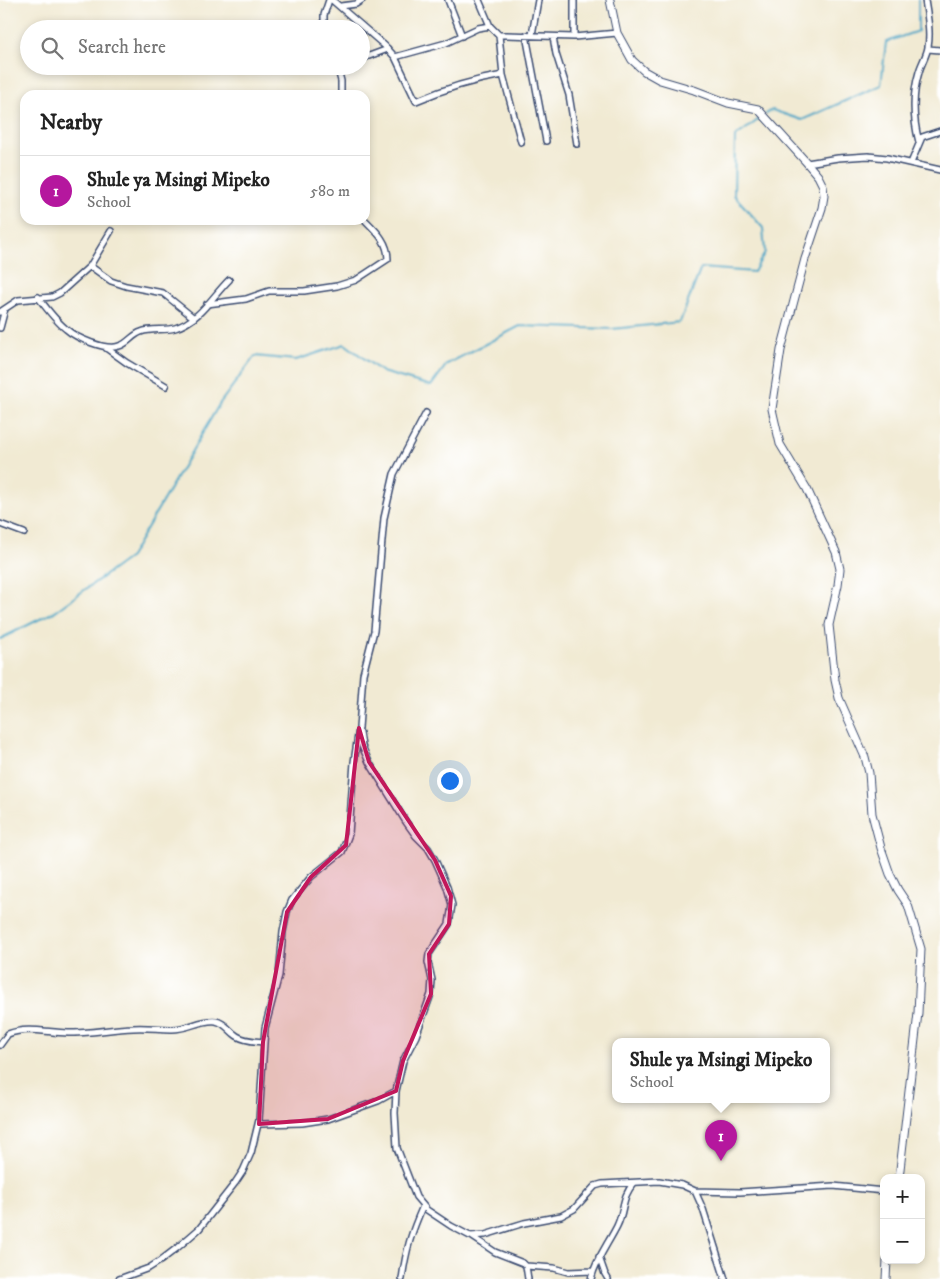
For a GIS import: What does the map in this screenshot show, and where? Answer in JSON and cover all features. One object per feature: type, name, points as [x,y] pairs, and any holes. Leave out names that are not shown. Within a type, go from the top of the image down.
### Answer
[{"type":"street","points":[[324,20],[330,0],[341,6],[354,20]]},
{"type":"street","points":[[341,6],[356,4],[362,0]]},
{"type":"street","points":[[448,0],[462,36]]},
{"type":"street","points":[[479,0],[490,26],[499,35],[503,75],[521,142]]},
{"type":"street","points":[[538,0],[529,35],[546,141]]},
{"type":"street","points":[[574,0],[574,37]]},
{"type":"street","points":[[610,0],[617,33],[632,60],[653,78],[728,102],[758,109],[772,122],[818,176],[823,186],[822,208],[805,259],[781,350],[772,409],[780,444],[807,489],[836,552],[840,569],[829,625],[837,689],[865,757],[869,773],[872,814],[890,874],[908,905],[921,949],[917,1022],[899,1174]]},
{"type":"street","points":[[919,142],[914,117],[914,93],[919,71],[928,49],[928,20],[925,0]]},
{"type":"street","points":[[351,17],[356,4]]},
{"type":"street","points":[[395,57],[446,43],[478,28],[490,26]]},
{"type":"street","points":[[370,33],[395,57],[416,101],[454,86],[503,75]]},
{"type":"street","points":[[499,35],[574,37],[617,33]]},
{"type":"street","points":[[553,37],[556,54],[569,95],[577,144]]},
{"type":"street","points":[[370,56],[388,49]]},
{"type":"street","points":[[928,49],[940,50]]},
{"type":"street","points":[[339,75],[341,90]]},
{"type":"street","points":[[911,163],[919,142],[926,135],[940,131]]},
{"type":"street","points":[[807,163],[868,156],[940,170]]},
{"type":"street","points":[[207,304],[246,298],[269,291],[297,292],[319,290],[356,280],[388,259],[382,238],[370,225]]},
{"type":"street","points":[[0,322],[2,310],[18,300],[52,297],[60,293],[90,266],[111,231]]},
{"type":"street","points":[[90,266],[111,281],[163,293],[194,318]]},
{"type":"street","points":[[106,348],[122,345],[141,332],[174,328],[186,324],[194,318],[229,280]]},
{"type":"street","points":[[38,298],[56,321],[68,331],[106,348],[166,386]]},
{"type":"street","points":[[119,1279],[148,1268],[160,1261],[199,1228],[243,1171],[251,1153],[259,1124],[263,1079],[263,1042],[278,975],[287,912],[292,900],[311,877],[337,857],[346,844],[351,820],[354,762],[359,728],[363,674],[374,631],[379,586],[380,550],[390,489],[394,474],[426,413]]},
{"type":"street","points":[[0,524],[24,533]]},
{"type":"street","points":[[359,728],[362,746],[367,758],[406,822],[428,848],[447,887],[452,904],[449,924],[429,954],[428,962],[432,980],[431,994],[416,1036],[403,1061],[396,1090],[397,1148],[416,1197],[423,1206],[450,1226],[495,1252],[526,1266],[554,1268],[568,1272],[593,1271]]},
{"type":"street","points":[[0,1045],[8,1034],[36,1030],[66,1034],[152,1027],[172,1029],[183,1028],[200,1022],[214,1021],[229,1027],[238,1037],[263,1042]]},
{"type":"street","points":[[259,1124],[302,1123],[328,1119],[378,1101],[396,1090]]},
{"type":"street","points":[[470,1236],[485,1234],[524,1223],[555,1218],[574,1208],[595,1186],[610,1183],[659,1181],[673,1183],[689,1187],[695,1191],[703,1209],[724,1278]]},
{"type":"street","points":[[591,1279],[599,1258],[618,1224],[625,1194],[634,1183]]},
{"type":"street","points":[[695,1191],[740,1192],[832,1186],[880,1191]]},
{"type":"street","points":[[402,1279],[406,1250],[423,1206]]},
{"type":"street","points":[[599,1258],[608,1279]]},
{"type":"street","points":[[886,1279],[887,1264]]},
{"type":"street","points":[[526,1266],[528,1279]]},
{"type":"highlighted area","points":[[359,728],[369,762],[435,860],[451,896],[449,924],[429,954],[431,994],[403,1061],[396,1091],[328,1119],[259,1124],[263,1042],[287,912],[311,877],[346,845]]},
{"type":"waterway","points":[[766,114],[772,110],[802,120],[881,85],[886,42],[918,31],[918,0]]},
{"type":"waterway","points":[[0,639],[54,612],[130,557],[220,403],[255,356],[296,360],[345,344],[382,372],[431,386],[447,364],[520,326],[612,329],[680,322],[701,268],[754,272],[765,252],[763,228],[734,195],[735,137],[762,117]]},
{"type":"place","name":"Shule ya Msingi Mipeko","points":[[721,1161]]}]
